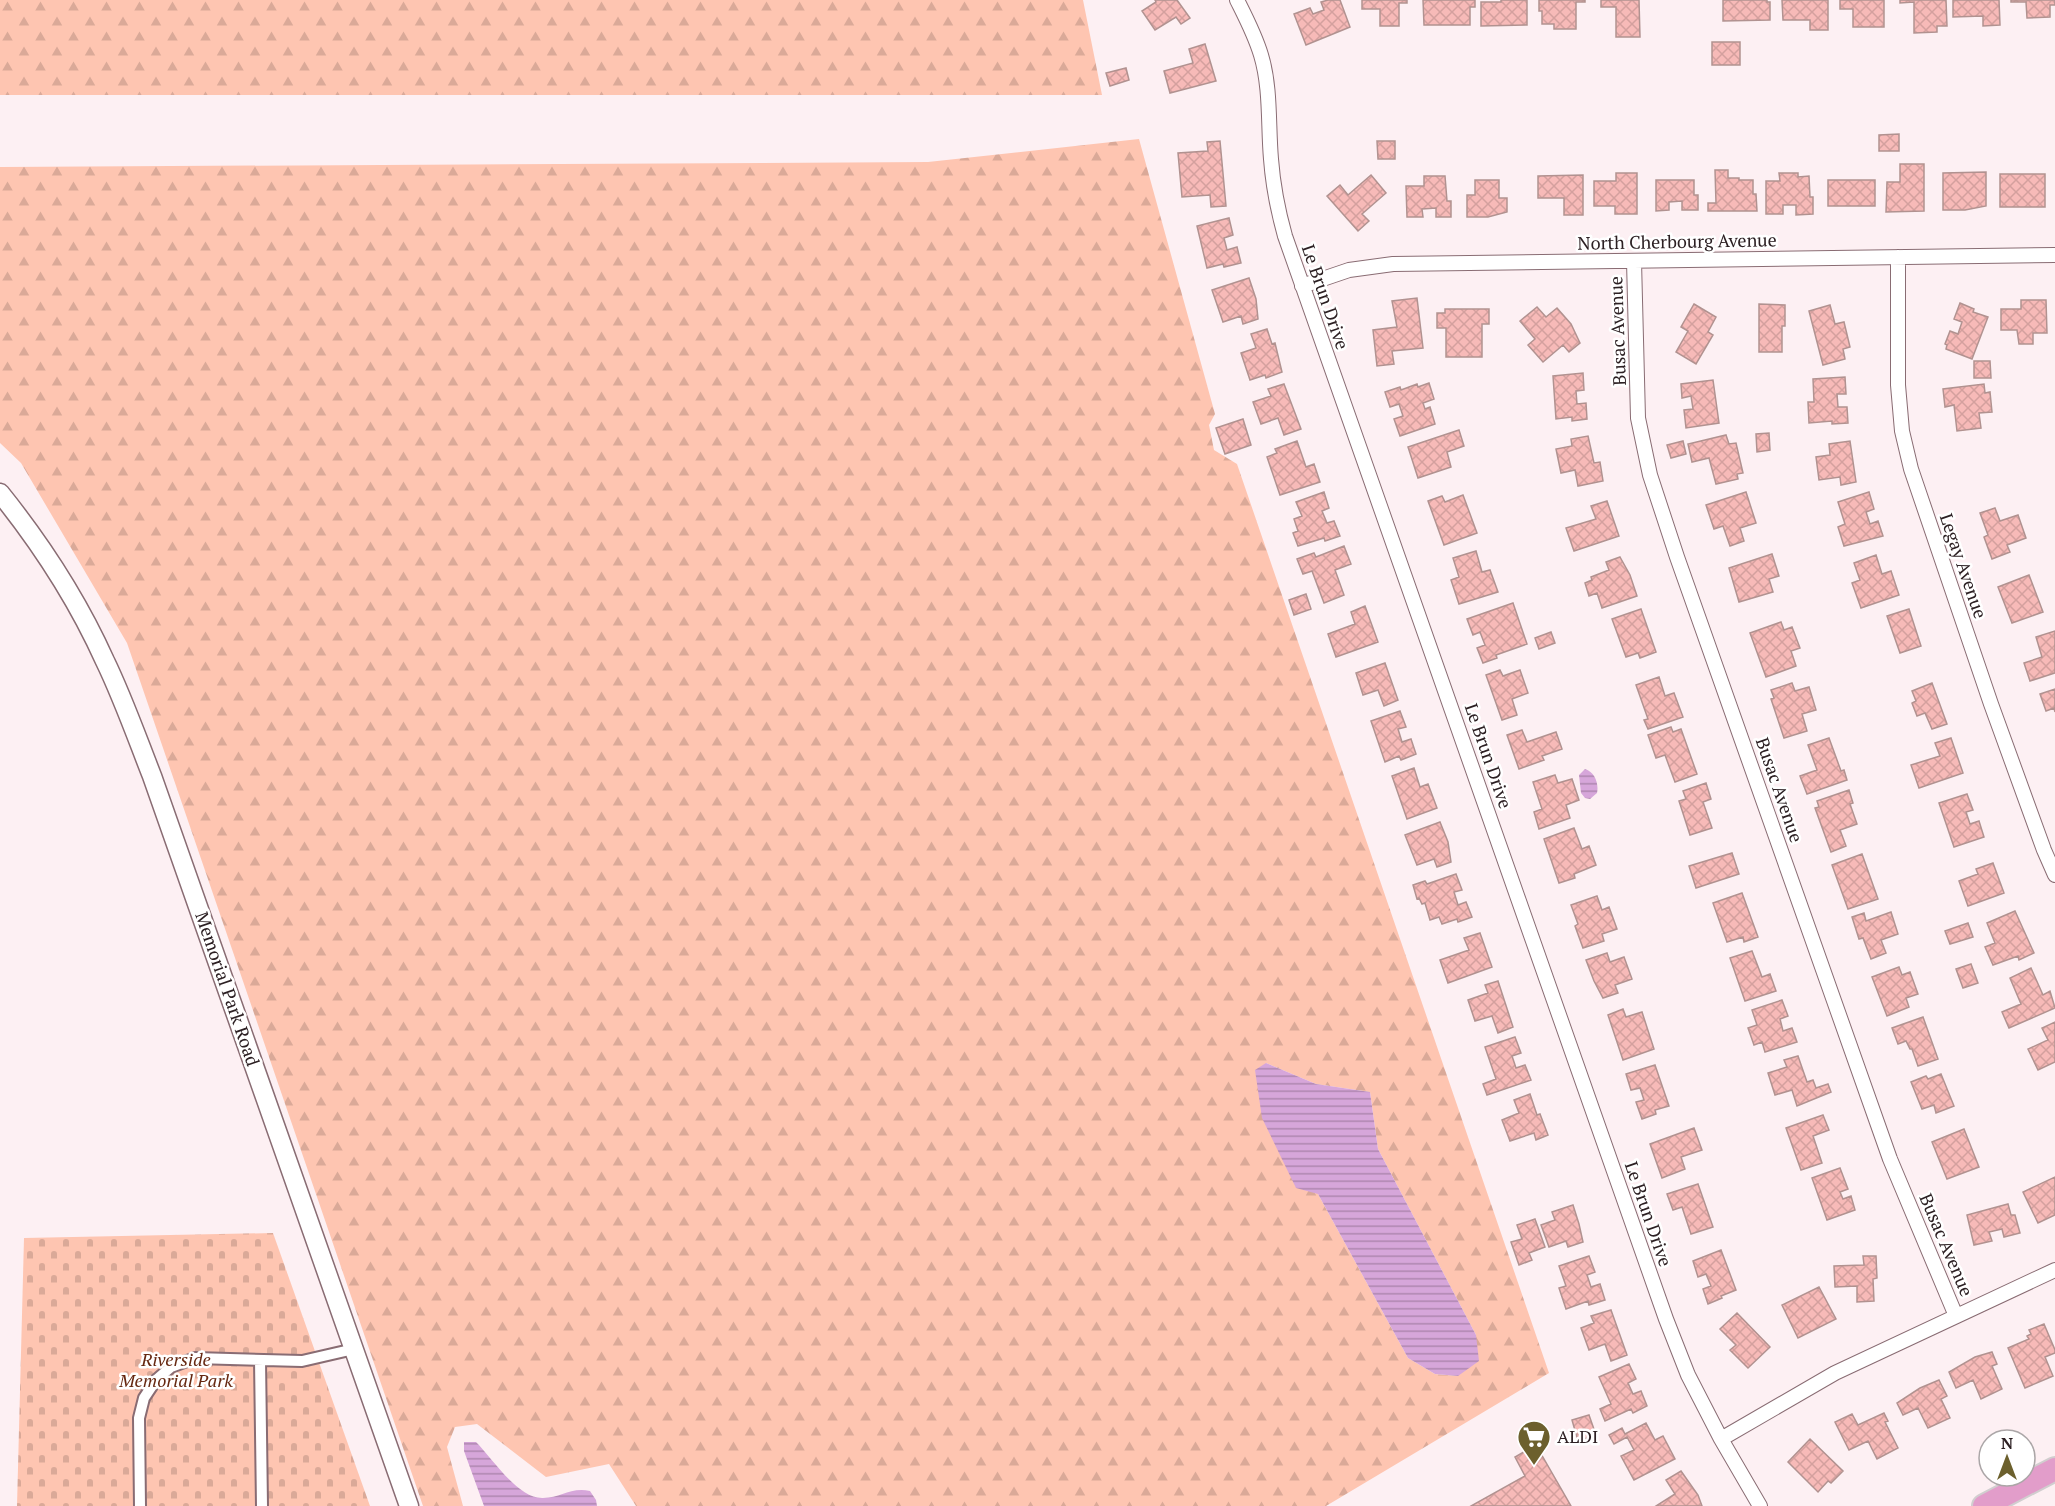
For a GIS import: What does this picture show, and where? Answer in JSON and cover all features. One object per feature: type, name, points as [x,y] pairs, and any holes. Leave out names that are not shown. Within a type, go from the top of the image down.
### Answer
[{"type":"main road","points":[[1984,1506],[2055,1469]]},
{"type":"street","name":"Le Brun Drive","points":[[1237,0],[1254,34],[1261,56],[1266,78],[1276,201],[1302,286],[1666,1320],[1688,1375],[1721,1439],[1760,1506]]},
{"type":"street","name":"North Cherbourg Avenue","points":[[1302,286],[1349,270],[1393,264],[2055,255]]},
{"type":"street","name":"Legay Avenue","points":[[1898,257],[1898,385],[1902,431],[1911,469],[1991,704],[2055,875]]},
{"type":"street","name":"Busac Avenue","points":[[1634,261],[1638,418],[1650,475],[1890,1159],[1956,1316]]},
{"type":"street","name":"Memorial Park Road","points":[[0,493],[44,554],[84,618],[124,703],[152,776],[409,1506]]},
{"type":"street","points":[[1721,1439],[1835,1372],[2055,1270]]},
{"type":"street","points":[[140,1506],[139,1418],[144,1398],[156,1380],[171,1367],[195,1358],[302,1361],[354,1349]]},
{"type":"street","points":[[260,1360],[262,1506]]},
{"type":"green space","points":[[0,0],[1083,0],[1102,95],[0,95]]},
{"type":"green space","points":[[1139,139],[1215,414],[1209,425],[1214,450],[1237,464],[1549,1373],[1326,1506],[636,1506],[609,1464],[546,1477],[477,1424],[455,1427],[447,1447],[463,1506],[423,1506],[127,643],[21,463],[0,443],[0,167],[928,162]],"holes":[[[1266,1063],[1316,1084],[1370,1092],[1378,1149],[1476,1335],[1458,1376],[1435,1374],[1408,1358],[1318,1194]]]},
{"type":"green space","name":"Riverside Memorial Park","points":[[273,1233],[370,1506],[17,1506],[24,1238]]},
{"type":"shaded area","points":[[1585,769],[1596,779],[1597,793],[1590,799],[1585,798],[1581,793],[1579,775]]},
{"type":"shaded area","points":[[1266,1063],[1316,1084],[1370,1092],[1378,1149],[1476,1335],[1479,1361],[1458,1376],[1435,1374],[1408,1358],[1318,1194],[1296,1188],[1262,1118],[1255,1070]]},
{"type":"shaded area","points":[[464,1442],[476,1442],[506,1477],[534,1497],[549,1498],[577,1490],[590,1491],[597,1506],[484,1506],[464,1451]]},
{"type":"building","points":[[1155,0],[1177,0],[1190,18],[1181,24],[1176,17],[1155,30],[1142,11],[1156,2]]},
{"type":"building","points":[[1340,0],[1350,27],[1306,45],[1294,14],[1310,8],[1313,14],[1324,10],[1321,2]]},
{"type":"building","points":[[1362,0],[1407,0],[1407,3],[1399,3],[1399,26],[1380,26],[1380,9],[1362,9]]},
{"type":"building","points":[[1423,0],[1475,0],[1475,7],[1470,7],[1470,25],[1424,25]]},
{"type":"building","points":[[1501,0],[1527,0],[1527,25],[1481,26],[1481,2],[1501,2]]},
{"type":"building","points":[[1539,0],[1585,0],[1585,2],[1576,2],[1576,29],[1554,29],[1554,24],[1542,24]]},
{"type":"building","points":[[1601,0],[1639,0],[1640,37],[1616,37],[1616,7],[1601,7]]},
{"type":"building","points":[[1723,0],[1767,0],[1770,2],[1770,20],[1723,21]]},
{"type":"building","points":[[1782,0],[1828,0],[1828,30],[1810,30],[1810,20],[1783,20]]},
{"type":"building","points":[[1840,0],[1884,0],[1884,27],[1853,27],[1853,9],[1840,9]]},
{"type":"building","points":[[1900,0],[1946,0],[1947,26],[1937,26],[1937,32],[1914,33],[1914,2],[1900,3]]},
{"type":"building","points":[[1953,0],[1999,0],[2000,25],[1983,26],[1983,16],[1953,17]]},
{"type":"building","points":[[2011,0],[2055,0],[2055,5],[2050,5],[2050,17],[2027,18],[2026,2],[2011,2]]},
{"type":"building","points":[[1712,42],[1740,42],[1740,65],[1712,65]]},
{"type":"building","points":[[1205,44],[1216,81],[1170,93],[1164,71],[1193,63],[1189,49]]},
{"type":"building","points":[[1126,68],[1129,80],[1110,86],[1106,73]]},
{"type":"building","points":[[1899,134],[1899,151],[1879,151],[1879,135]]},
{"type":"building","points":[[1220,141],[1226,206],[1211,207],[1210,195],[1182,197],[1178,153],[1208,151],[1207,142]]},
{"type":"building","points":[[1377,141],[1395,141],[1395,159],[1378,159]]},
{"type":"building","points":[[1900,164],[1924,164],[1924,211],[1886,212],[1887,182],[1900,182]]},
{"type":"building","points":[[1715,170],[1728,170],[1728,178],[1753,180],[1757,211],[1708,211],[1708,203],[1716,203]]},
{"type":"building","points":[[1986,172],[1986,206],[1965,210],[1943,210],[1943,173]]},
{"type":"building","points":[[1616,173],[1637,173],[1637,214],[1615,214],[1615,206],[1594,206],[1594,181],[1616,181]]},
{"type":"building","points":[[1779,173],[1798,173],[1798,177],[1809,176],[1813,214],[1796,215],[1796,205],[1783,205],[1783,214],[1766,214],[1766,181],[1780,181]]},
{"type":"building","points":[[2000,174],[2045,174],[2045,207],[2000,207]]},
{"type":"building","points":[[1371,175],[1386,193],[1362,214],[1369,221],[1358,231],[1327,196],[1340,185],[1348,195]]},
{"type":"building","points":[[1583,175],[1583,215],[1564,215],[1564,198],[1538,198],[1538,176]]},
{"type":"building","points":[[1424,176],[1445,176],[1447,201],[1451,201],[1451,217],[1436,217],[1436,208],[1422,209],[1423,217],[1407,217],[1406,186],[1424,186]]},
{"type":"building","points":[[1475,180],[1499,180],[1499,198],[1507,198],[1507,212],[1488,217],[1467,217],[1467,195],[1475,195]]},
{"type":"building","points":[[1656,180],[1694,180],[1694,195],[1698,195],[1698,210],[1682,210],[1682,201],[1669,202],[1669,210],[1656,211]]},
{"type":"building","points":[[1828,180],[1875,180],[1875,206],[1828,206]]},
{"type":"building","points":[[1229,218],[1233,235],[1224,238],[1227,250],[1237,247],[1241,263],[1207,268],[1197,226]]},
{"type":"building","points":[[1249,278],[1256,299],[1258,319],[1243,324],[1241,316],[1223,322],[1212,290]]},
{"type":"building","points":[[1417,298],[1423,348],[1392,351],[1394,364],[1377,366],[1373,330],[1397,327],[1392,301]]},
{"type":"building","points":[[2021,300],[2046,300],[2047,333],[2033,333],[2033,344],[2019,344],[2017,330],[2001,330],[2001,309],[2021,309]]},
{"type":"building","points":[[1960,303],[1974,309],[1973,312],[1988,317],[1972,359],[1946,349],[1945,344],[1950,331],[1958,334],[1962,322],[1954,319]]},
{"type":"building","points":[[1694,304],[1716,317],[1708,332],[1713,335],[1696,364],[1676,352],[1688,331],[1681,327]]},
{"type":"building","points":[[1759,304],[1785,305],[1782,352],[1759,352]]},
{"type":"building","points":[[1830,305],[1835,324],[1844,322],[1850,347],[1843,349],[1845,359],[1823,365],[1809,311]]},
{"type":"building","points":[[1537,307],[1546,317],[1557,308],[1571,324],[1580,343],[1569,352],[1563,345],[1543,362],[1528,345],[1535,339],[1520,321]]},
{"type":"building","points":[[1445,309],[1489,309],[1489,324],[1482,324],[1482,357],[1446,357],[1446,328],[1437,328],[1437,313],[1445,313]]},
{"type":"building","points":[[1267,329],[1272,344],[1275,343],[1282,372],[1266,378],[1265,375],[1250,380],[1241,353],[1256,348],[1251,334]]},
{"type":"building","points":[[1974,361],[1990,361],[1991,378],[1974,378]]},
{"type":"building","points":[[1583,373],[1584,390],[1576,391],[1577,404],[1586,403],[1587,419],[1572,421],[1572,417],[1556,419],[1553,376]]},
{"type":"building","points":[[1845,377],[1846,394],[1837,394],[1838,407],[1847,407],[1848,423],[1832,424],[1832,421],[1809,423],[1808,402],[1814,402],[1813,379]]},
{"type":"building","points":[[1713,380],[1719,423],[1686,428],[1684,410],[1693,409],[1691,396],[1682,398],[1681,384]]},
{"type":"building","points":[[1429,383],[1434,399],[1423,403],[1425,409],[1430,407],[1435,424],[1400,436],[1394,419],[1403,416],[1399,404],[1390,407],[1385,392],[1400,387],[1401,390],[1417,384],[1418,387]]},
{"type":"building","points":[[1284,384],[1301,429],[1284,435],[1278,418],[1261,424],[1253,402],[1271,396],[1268,389]]},
{"type":"building","points":[[1984,384],[1985,393],[1990,392],[1992,412],[1979,413],[1981,428],[1957,431],[1954,405],[1945,407],[1943,389]]},
{"type":"building","points":[[1243,419],[1251,445],[1225,454],[1216,428]]},
{"type":"building","points":[[1459,430],[1464,446],[1447,452],[1451,467],[1418,478],[1408,447]]},
{"type":"building","points":[[1769,433],[1770,450],[1757,452],[1756,434]]},
{"type":"building","points":[[1726,435],[1729,444],[1736,443],[1743,473],[1737,474],[1738,479],[1716,484],[1709,458],[1692,462],[1688,444]]},
{"type":"building","points":[[1588,436],[1594,463],[1600,462],[1603,481],[1578,486],[1575,470],[1561,473],[1556,449],[1572,446],[1571,439]]},
{"type":"building","points":[[1297,441],[1306,467],[1314,464],[1320,482],[1280,495],[1267,457],[1277,453],[1275,449]]},
{"type":"building","points":[[1683,441],[1686,454],[1671,458],[1667,445]]},
{"type":"building","points":[[1850,441],[1856,482],[1841,485],[1840,477],[1819,480],[1816,457],[1830,455],[1829,444]]},
{"type":"building","points":[[1324,492],[1329,508],[1322,511],[1327,523],[1334,521],[1340,536],[1298,546],[1293,533],[1298,531],[1294,519],[1302,516],[1296,502]]},
{"type":"building","points":[[1746,492],[1756,523],[1740,528],[1744,541],[1730,546],[1723,526],[1714,529],[1706,505]]},
{"type":"building","points":[[1869,492],[1874,509],[1866,512],[1870,524],[1878,521],[1883,536],[1844,546],[1838,527],[1845,524],[1838,502]]},
{"type":"building","points":[[1463,495],[1477,533],[1444,545],[1428,501],[1442,496],[1445,502]]},
{"type":"building","points":[[1607,501],[1619,536],[1574,551],[1566,528],[1596,519],[1591,506]]},
{"type":"building","points":[[1995,508],[2000,521],[2018,515],[2026,538],[2007,545],[2010,552],[1992,559],[1984,537],[1988,535],[1980,513]]},
{"type":"building","points":[[1344,546],[1351,564],[1335,570],[1344,595],[1324,603],[1312,571],[1303,574],[1297,559],[1314,553],[1316,557]]},
{"type":"building","points":[[1476,551],[1482,572],[1490,570],[1498,592],[1459,604],[1451,580],[1459,577],[1453,558]]},
{"type":"building","points":[[1772,554],[1779,576],[1769,579],[1773,592],[1739,602],[1729,568]]},
{"type":"building","points":[[1876,555],[1882,574],[1891,571],[1899,595],[1861,608],[1852,583],[1860,580],[1854,563]]},
{"type":"building","points":[[1620,557],[1630,575],[1637,596],[1602,608],[1597,593],[1589,596],[1585,583],[1592,580],[1591,577],[1609,570],[1606,562]]},
{"type":"building","points":[[2029,575],[2043,612],[2012,623],[1998,587]]},
{"type":"building","points":[[1306,594],[1311,609],[1294,615],[1289,600]]},
{"type":"building","points":[[1513,603],[1527,644],[1496,655],[1497,658],[1483,663],[1477,648],[1485,645],[1480,632],[1473,635],[1467,619]]},
{"type":"building","points":[[1365,606],[1378,642],[1336,657],[1328,634],[1355,624],[1351,612]]},
{"type":"building","points":[[1641,609],[1656,652],[1640,658],[1638,653],[1626,657],[1612,619]]},
{"type":"building","points":[[1909,609],[1921,646],[1900,653],[1887,616]]},
{"type":"building","points":[[1781,622],[1784,630],[1792,627],[1800,648],[1791,651],[1796,666],[1766,677],[1750,633]]},
{"type":"building","points":[[2055,631],[2055,673],[2030,681],[2024,663],[2042,657],[2036,637]]},
{"type":"building","points":[[1551,632],[1555,643],[1539,649],[1535,638]]},
{"type":"building","points":[[1385,663],[1398,700],[1384,706],[1378,690],[1363,695],[1356,673]]},
{"type":"building","points":[[1500,670],[1503,676],[1520,670],[1528,693],[1512,699],[1517,715],[1502,720],[1486,675]]},
{"type":"building","points":[[1659,677],[1665,696],[1674,693],[1683,717],[1648,729],[1644,720],[1648,719],[1636,685]]},
{"type":"building","points":[[1792,683],[1795,691],[1809,687],[1816,710],[1802,714],[1807,731],[1784,738],[1771,699],[1774,698],[1771,690]]},
{"type":"building","points":[[1932,683],[1947,724],[1932,729],[1925,713],[1917,716],[1912,703],[1916,701],[1912,691]]},
{"type":"building","points":[[2055,689],[2055,712],[2054,708],[2046,711],[2040,694]]},
{"type":"building","points":[[1400,711],[1406,727],[1398,729],[1402,742],[1411,739],[1416,754],[1401,760],[1399,756],[1385,762],[1371,721]]},
{"type":"building","points":[[1671,727],[1673,732],[1681,729],[1697,774],[1675,782],[1665,755],[1656,758],[1648,735]]},
{"type":"building","points":[[1522,730],[1527,742],[1556,732],[1562,749],[1542,756],[1544,760],[1519,769],[1507,735]]},
{"type":"building","points":[[1829,738],[1841,771],[1844,770],[1847,780],[1807,794],[1800,776],[1817,770],[1808,745]]},
{"type":"building","points":[[1951,738],[1963,773],[1919,788],[1911,765],[1940,756],[1935,743]]},
{"type":"building","points":[[1414,768],[1420,787],[1428,784],[1437,808],[1407,819],[1392,776]]},
{"type":"building","points":[[1555,775],[1558,783],[1572,779],[1579,800],[1566,805],[1570,818],[1539,829],[1534,812],[1542,809],[1533,782]]},
{"type":"building","points":[[1706,783],[1711,799],[1703,802],[1712,828],[1690,835],[1679,801],[1686,799],[1683,791]]},
{"type":"building","points":[[1849,790],[1853,803],[1850,804],[1857,824],[1840,830],[1846,846],[1831,852],[1815,808],[1819,807],[1817,801]]},
{"type":"building","points":[[1967,794],[1973,810],[1966,812],[1970,824],[1979,821],[1984,837],[1954,847],[1939,803]]},
{"type":"building","points":[[1440,822],[1448,842],[1451,862],[1437,867],[1434,859],[1417,865],[1405,835]]},
{"type":"building","points":[[1574,828],[1582,849],[1589,846],[1596,865],[1574,874],[1575,878],[1559,883],[1544,839]]},
{"type":"building","points":[[1732,853],[1739,874],[1696,888],[1689,866]]},
{"type":"building","points":[[1862,854],[1878,899],[1848,909],[1832,865]]},
{"type":"building","points":[[1993,863],[2004,893],[1968,906],[1959,881],[1978,874],[1976,869]]},
{"type":"building","points":[[1456,874],[1462,890],[1454,892],[1458,905],[1466,902],[1472,917],[1442,924],[1439,917],[1430,920],[1425,903],[1422,904],[1419,898],[1417,899],[1413,885],[1425,881],[1427,884]]},
{"type":"building","points":[[1742,893],[1758,937],[1744,942],[1743,937],[1727,942],[1713,903]]},
{"type":"building","points":[[1597,896],[1602,910],[1609,907],[1617,929],[1602,934],[1604,941],[1583,948],[1571,905]]},
{"type":"building","points":[[2015,911],[2034,953],[2019,960],[2018,956],[1993,965],[1985,947],[1995,943],[1987,923]]},
{"type":"building","points":[[1891,912],[1898,934],[1881,940],[1886,953],[1871,959],[1863,938],[1859,939],[1852,917],[1864,913],[1866,921]]},
{"type":"building","points":[[1968,923],[1973,937],[1950,944],[1945,931]]},
{"type":"building","points":[[1480,933],[1492,967],[1448,983],[1440,960],[1469,950],[1464,938]]},
{"type":"building","points":[[1752,951],[1762,977],[1770,974],[1776,991],[1745,1001],[1730,958]]},
{"type":"building","points":[[1607,953],[1610,962],[1624,957],[1632,979],[1615,985],[1618,993],[1603,998],[1586,960]]},
{"type":"building","points":[[1971,964],[1978,983],[1963,988],[1956,969]]},
{"type":"building","points":[[1899,967],[1902,975],[1910,972],[1918,994],[1906,998],[1909,1007],[1887,1016],[1872,977]]},
{"type":"building","points":[[2031,968],[2043,995],[2050,991],[2055,1008],[2009,1028],[2002,1012],[2021,1004],[2010,978]]},
{"type":"building","points":[[1498,981],[1513,1027],[1498,1033],[1492,1016],[1475,1021],[1468,1000],[1488,993],[1485,985]]},
{"type":"building","points":[[1782,1000],[1788,1016],[1780,1019],[1783,1031],[1792,1028],[1797,1042],[1765,1052],[1762,1042],[1754,1045],[1748,1028],[1757,1025],[1752,1010]]},
{"type":"building","points":[[1623,1009],[1626,1017],[1642,1012],[1654,1049],[1623,1060],[1608,1015]]},
{"type":"building","points":[[1923,1017],[1938,1059],[1918,1066],[1912,1049],[1906,1041],[1898,1044],[1892,1028]]},
{"type":"building","points":[[2055,1022],[2055,1062],[2038,1070],[2028,1049],[2048,1040],[2042,1028]]},
{"type":"building","points":[[1515,1037],[1521,1053],[1512,1056],[1516,1068],[1525,1065],[1531,1080],[1487,1095],[1483,1084],[1496,1079],[1485,1047]]},
{"type":"building","points":[[1798,1056],[1807,1082],[1813,1080],[1816,1088],[1828,1084],[1831,1092],[1797,1106],[1792,1090],[1775,1095],[1768,1073],[1787,1067],[1784,1060]]},
{"type":"building","points":[[1655,1065],[1669,1106],[1655,1110],[1656,1114],[1642,1119],[1636,1102],[1644,1100],[1640,1088],[1631,1090],[1626,1074]]},
{"type":"building","points":[[1941,1074],[1954,1106],[1936,1113],[1934,1105],[1922,1109],[1911,1082],[1926,1076],[1928,1079]]},
{"type":"building","points":[[1530,1094],[1537,1115],[1540,1114],[1548,1135],[1536,1140],[1534,1133],[1510,1141],[1502,1120],[1519,1113],[1514,1100]]},
{"type":"building","points":[[1823,1115],[1829,1130],[1813,1136],[1822,1163],[1801,1170],[1786,1128]]},
{"type":"building","points":[[1694,1128],[1702,1150],[1681,1157],[1685,1169],[1662,1178],[1650,1144]]},
{"type":"building","points":[[1964,1129],[1979,1167],[1947,1179],[1932,1142]]},
{"type":"building","points":[[1840,1168],[1848,1189],[1840,1192],[1843,1199],[1851,1196],[1855,1210],[1827,1220],[1812,1178]]},
{"type":"building","points":[[2055,1177],[2055,1215],[2038,1223],[2023,1192]]},
{"type":"building","points":[[1698,1184],[1713,1227],[1691,1234],[1682,1207],[1673,1210],[1667,1194]]},
{"type":"building","points":[[2008,1204],[2011,1215],[2015,1215],[2020,1233],[2004,1237],[2002,1229],[1989,1232],[1992,1241],[1974,1245],[1967,1215]]},
{"type":"building","points":[[1573,1205],[1583,1242],[1568,1247],[1566,1241],[1549,1247],[1541,1225],[1555,1220],[1552,1212]]},
{"type":"building","points":[[1535,1219],[1545,1247],[1529,1253],[1532,1260],[1519,1265],[1511,1242],[1522,1239],[1517,1225]]},
{"type":"building","points":[[1721,1250],[1736,1290],[1708,1304],[1703,1289],[1711,1286],[1706,1274],[1698,1277],[1693,1261]]},
{"type":"building","points":[[1589,1256],[1595,1272],[1587,1275],[1591,1287],[1600,1284],[1605,1300],[1589,1305],[1588,1301],[1566,1309],[1559,1288],[1566,1286],[1559,1266]]},
{"type":"building","points":[[1863,1256],[1876,1256],[1877,1278],[1873,1279],[1874,1301],[1857,1302],[1857,1286],[1835,1287],[1834,1266],[1864,1265]]},
{"type":"building","points":[[1819,1287],[1836,1319],[1798,1338],[1782,1305]]},
{"type":"building","points":[[1611,1310],[1627,1355],[1611,1361],[1605,1344],[1589,1350],[1581,1328],[1594,1323],[1591,1316]]},
{"type":"building","points":[[1737,1313],[1770,1347],[1748,1368],[1730,1350],[1736,1345],[1720,1329]]},
{"type":"building","points":[[2044,1324],[2055,1350],[2055,1353],[2045,1357],[2053,1376],[2025,1388],[2008,1348],[2029,1339],[2027,1336],[2031,1334],[2029,1330]]},
{"type":"building","points":[[1992,1352],[1997,1364],[1992,1366],[2002,1389],[1981,1399],[1973,1380],[1956,1388],[1949,1372],[1975,1357]]},
{"type":"building","points":[[1629,1364],[1636,1379],[1628,1383],[1633,1394],[1641,1391],[1647,1406],[1633,1413],[1631,1409],[1605,1421],[1600,1409],[1611,1404],[1599,1377]]},
{"type":"building","points":[[1939,1380],[1947,1396],[1941,1399],[1950,1418],[1928,1428],[1918,1408],[1903,1415],[1897,1403],[1920,1388]]},
{"type":"building","points":[[1884,1413],[1888,1421],[1885,1422],[1898,1448],[1877,1459],[1868,1441],[1849,1450],[1835,1422],[1852,1414],[1858,1425]]},
{"type":"building","points":[[1589,1415],[1596,1435],[1578,1441],[1572,1420]]},
{"type":"building","points":[[1646,1423],[1655,1440],[1663,1436],[1675,1459],[1634,1480],[1621,1456],[1634,1450],[1627,1437],[1614,1444],[1609,1435],[1622,1428],[1625,1434]]},
{"type":"building","points":[[1810,1439],[1843,1471],[1831,1483],[1828,1481],[1818,1492],[1788,1462]]},
{"type":"building","name":"ALDI","points":[[1536,1445],[1571,1506],[1471,1506],[1525,1476],[1515,1457]]},
{"type":"building","points":[[1681,1471],[1698,1495],[1702,1506],[1656,1506],[1675,1494],[1666,1480]]},
{"type":"place","name":"ALDI","points":[[1534,1466]]}]
